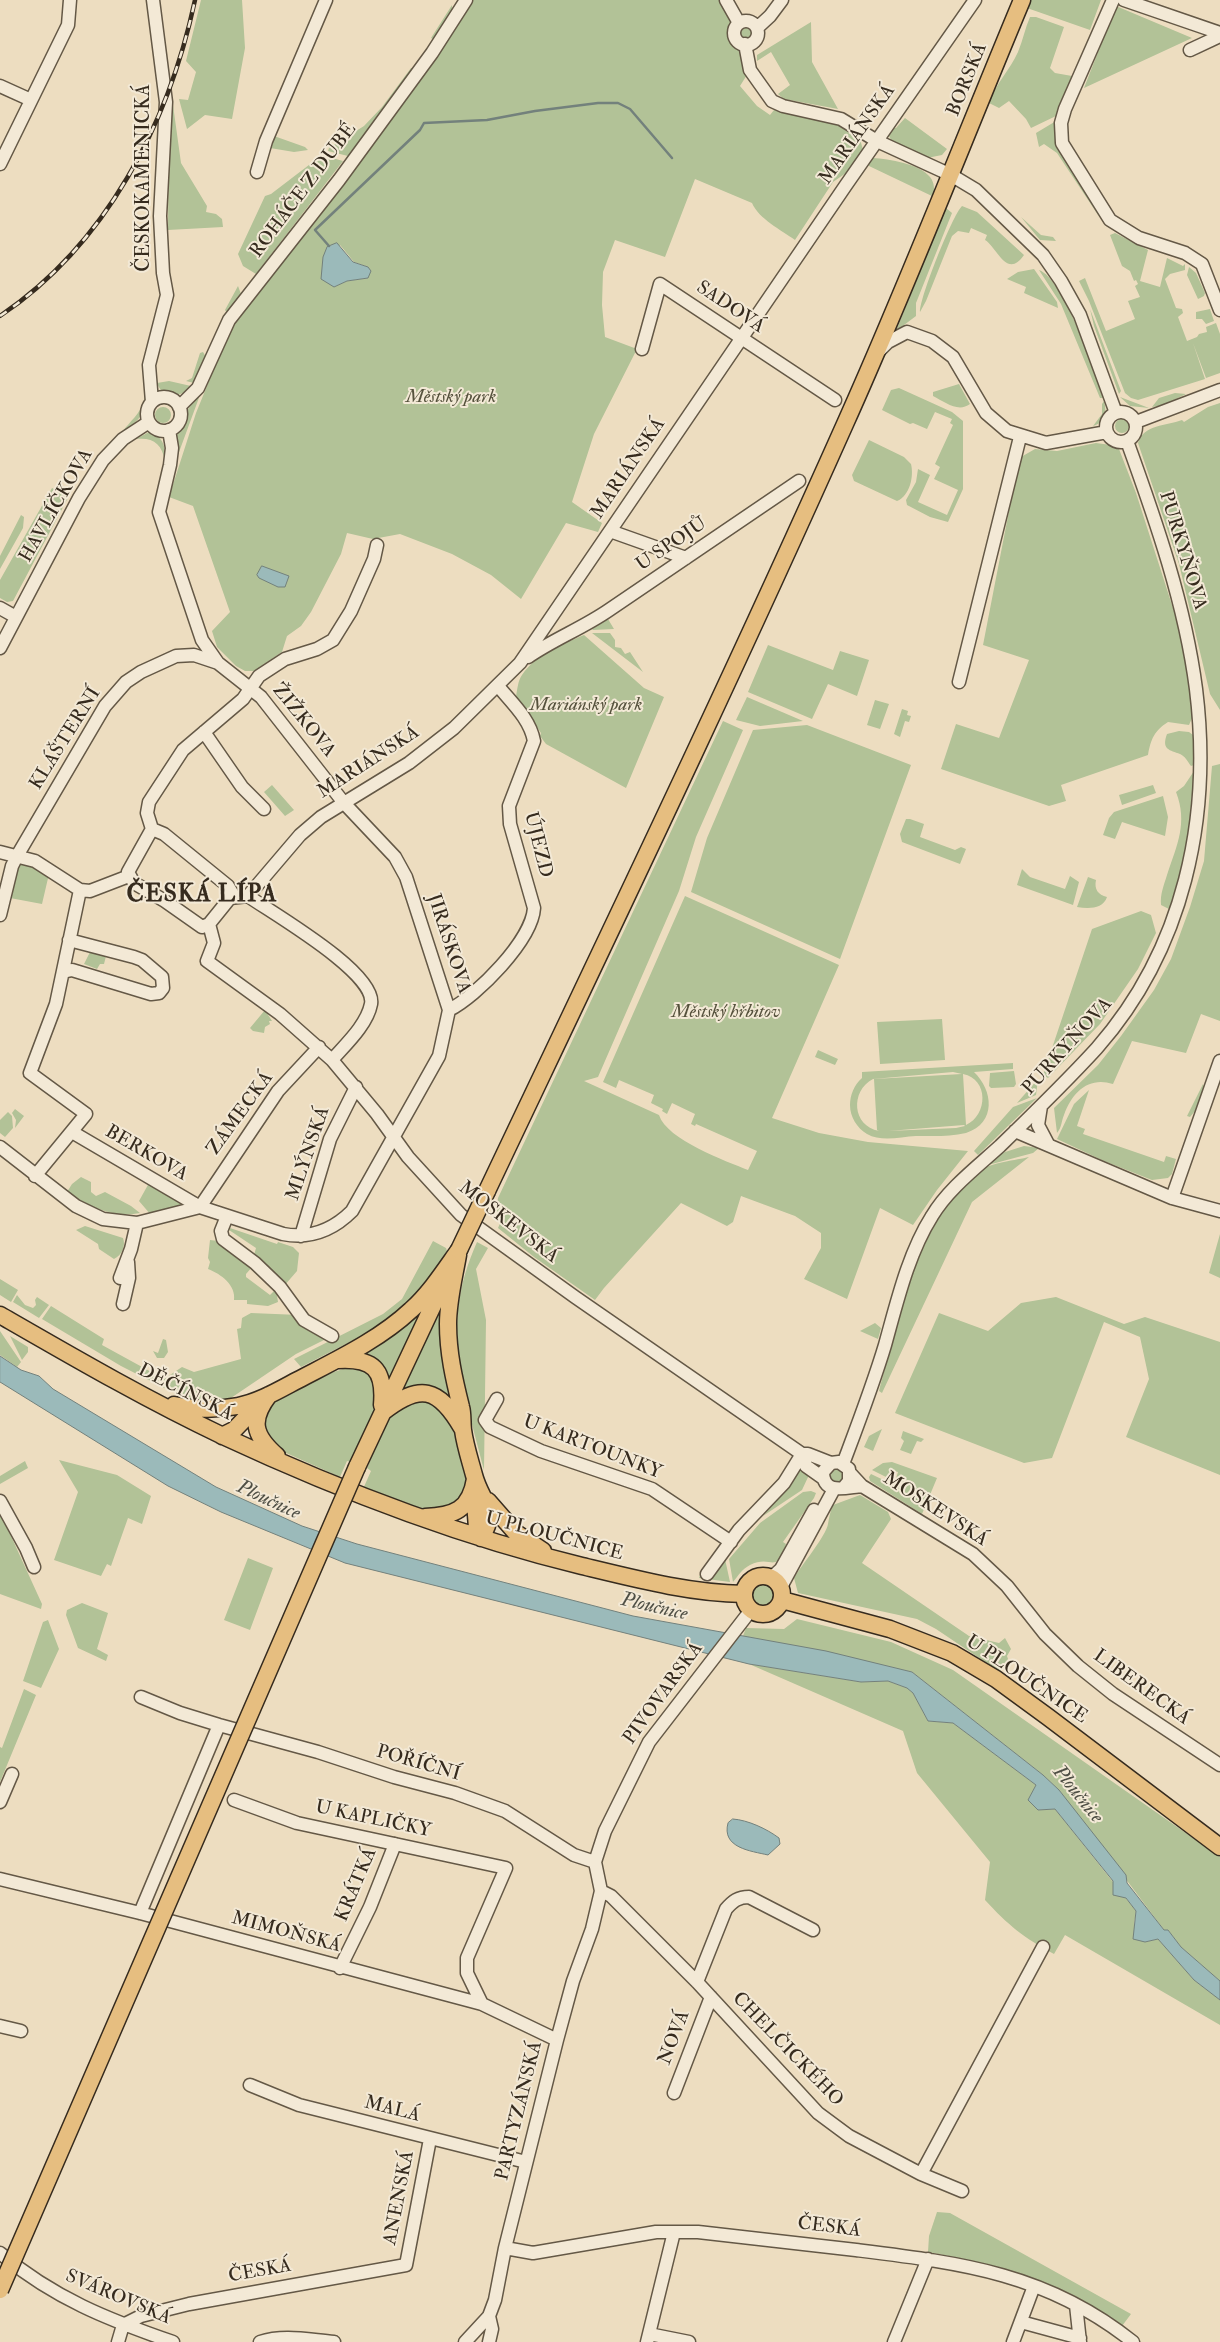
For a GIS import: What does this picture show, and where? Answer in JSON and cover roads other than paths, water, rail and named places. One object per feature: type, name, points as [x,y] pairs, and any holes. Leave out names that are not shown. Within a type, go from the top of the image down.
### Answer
[{"type":"main road","name":"BORSKÁ","points":[[459,1250],[652,842],[824,471],[876,354],[1022,0]]},
{"type":"main road","points":[[154,1400],[202,1410],[240,1406],[270,1395],[336,1360],[392,1326],[412,1310],[426,1295],[459,1250]]},
{"type":"main road","points":[[0,2290],[357,1467],[459,1250]]},
{"type":"main road","points":[[459,1250],[448,1322],[451,1369],[462,1410],[463,1430],[477,1487],[490,1517],[481,1538]]},
{"type":"main road","name":"DĚČÍNSKÁ","points":[[0,1315],[222,1436],[358,1496]]},
{"type":"main road","points":[[336,1360],[361,1360],[372,1365],[378,1371],[383,1388],[381,1414]]},
{"type":"main road","points":[[381,1414],[407,1395],[418,1392],[428,1394],[446,1404],[463,1430]]},
{"type":"main road","points":[[222,1436],[234,1430],[270,1395]]},
{"type":"main road","points":[[270,1395],[257,1416],[257,1430],[264,1444],[294,1468]]},
{"type":"main road","points":[[222,1436],[226,1422],[240,1406]]},
{"type":"main road","points":[[415,1517],[438,1517],[457,1512],[467,1502],[477,1487]]},
{"type":"main road","points":[[477,1487],[516,1533],[559,1561]]},
{"type":"main road","name":"U PLOUČNICE","points":[[358,1496],[415,1517],[559,1561],[665,1585],[695,1591],[744,1594],[749,1583],[759,1577],[778,1588],[952,1653],[996,1679],[1220,1847]]},
{"type":"main road","points":[[744,1594],[748,1605],[747,1616],[769,1613],[779,1606],[778,1588]]},
{"type":"street","points":[[0,164],[68,24],[70,0]]},
{"type":"street","name":"ČESKOKAMENICKÁ","points":[[153,0],[166,102],[160,216],[163,273],[167,295],[155,339],[149,383],[157,399]]},
{"type":"street","points":[[257,172],[266,141],[326,0]]},
{"type":"street","points":[[726,0],[739,23]]},
{"type":"street","points":[[757,28],[770,16],[782,0]]},
{"type":"street","name":"MARIÁNSKÁ","points":[[248,896],[300,835],[321,816],[409,763],[454,728],[520,663],[740,339],[974,0]]},
{"type":"street","points":[[1112,0],[1061,123],[1062,143],[1110,220],[1139,238],[1185,253],[1202,264],[1220,310]]},
{"type":"street","points":[[1124,0],[1220,35]]},
{"type":"street","name":"ROHÁČE Z DUBÉ","points":[[169,430],[180,420],[179,407],[198,388],[229,320],[338,180],[432,53],[462,1]]},
{"type":"street","points":[[751,22],[757,28],[757,37],[754,41],[745,44],[738,42],[734,36],[735,28],[739,23],[751,22]]},
{"type":"street","points":[[1190,50],[1220,35]]},
{"type":"street","points":[[745,44],[750,70],[758,85],[772,101],[783,106],[842,119],[876,141],[951,175],[976,190],[999,211],[1043,255],[1062,280],[1080,315],[1116,413]]},
{"type":"street","points":[[0,86],[31,100]]},
{"type":"street","name":"SADOVÁ","points":[[642,349],[660,284],[740,339],[835,400]]},
{"type":"street","points":[[876,354],[888,342],[907,332],[932,341],[952,357],[986,413],[1006,431],[1020,437],[1046,443],[1107,432]]},
{"type":"street","points":[[1136,422],[1220,390]]},
{"type":"street","points":[[179,407],[173,400],[157,399],[147,411],[149,422],[158,430],[169,430],[172,448],[159,512],[200,635],[218,663],[252,688]]},
{"type":"street","points":[[1116,413],[1126,413],[1136,422],[1135,433],[1127,441],[1116,441],[1107,432],[1108,419],[1116,413]]},
{"type":"street","name":"HAVLÍČKOVA","points":[[0,648],[79,498],[103,460],[123,439],[149,422]]},
{"type":"street","points":[[960,682],[1020,437]]},
{"type":"street","name":"PURKYŇOVA","points":[[841,1467],[870,1394],[892,1318],[916,1247],[940,1204],[1041,1106],[1098,1047],[1131,1004],[1150,972],[1176,917],[1193,846],[1199,787],[1200,740],[1196,689],[1184,625],[1159,531],[1127,441]]},
{"type":"street","name":"U SPOJŮ","points":[[520,663],[564,635],[583,627],[799,481]]},
{"type":"street","points":[[610,531],[686,558]]},
{"type":"street","points":[[332,1060],[356,1032],[371,1006],[370,992],[324,945],[248,896],[234,896],[227,901],[209,924],[198,925],[165,901],[134,883],[129,876],[130,867],[152,829],[147,813],[149,802],[183,750],[243,699],[259,676],[285,659],[317,649],[332,640],[351,611],[374,559],[377,545]]},
{"type":"street","points":[[0,608],[16,617]]},
{"type":"street","points":[[194,655],[200,635]]},
{"type":"street","name":"KLÁŠTERNÍ","points":[[0,915],[17,856],[104,706],[126,682],[141,672],[176,656],[194,655],[218,663]]},
{"type":"street","name":"ÚJEZD","points":[[449,1010],[464,1002],[519,946],[530,928],[534,908],[510,824],[508,806],[534,741],[528,722],[498,686]]},
{"type":"street","name":"ŽIŽKOVA","points":[[252,688],[276,715],[344,803]]},
{"type":"street","points":[[204,732],[242,787],[264,809]]},
{"type":"street","name":"JIRÁSKOVA","points":[[301,1236],[318,1233],[333,1227],[352,1211],[386,1154],[439,1056],[449,1010],[406,877],[396,857],[344,803]]},
{"type":"street","points":[[152,829],[164,834],[228,886],[234,896]]},
{"type":"street","points":[[0,852],[35,861],[80,890],[90,891],[129,876]]},
{"type":"street","points":[[35,1176],[86,1114],[30,1073],[56,1004],[80,890]]},
{"type":"street","name":"MOSKEVSKÁ","points":[[209,924],[214,943],[207,961],[280,1014],[332,1060],[378,1114],[393,1138],[435,1188],[461,1215],[575,1297],[802,1454]]},
{"type":"street","points":[[63,972],[72,970],[151,994],[159,993],[163,988],[162,977],[142,960],[69,940]]},
{"type":"street","name":"ZÁMECKÁ","points":[[200,1207],[278,1091],[318,1047]]},
{"type":"street","points":[[1172,1198],[1220,1061]]},
{"type":"street","name":"MLÝNSKÁ","points":[[301,1236],[330,1139],[356,1087]]},
{"type":"street","points":[[1041,1106],[1038,1125],[1048,1144]]},
{"type":"street","points":[[1015,1131],[1172,1198],[1220,1211]]},
{"type":"street","name":"BERKOVA","points":[[72,1132],[200,1207],[283,1234],[301,1236]]},
{"type":"street","points":[[998,1147],[1016,1142],[1048,1144]]},
{"type":"street","points":[[0,1147],[76,1206],[103,1219],[137,1223],[200,1207]]},
{"type":"street","points":[[227,1216],[221,1236],[255,1263],[280,1287],[304,1320],[332,1336]]},
{"type":"street","points":[[120,1278],[137,1223]]},
{"type":"street","points":[[123,1304],[130,1272],[127,1259]]},
{"type":"street","name":"U KARTOUNKY","points":[[497,1399],[486,1420],[490,1427],[541,1451],[652,1489],[731,1542]]},
{"type":"street","points":[[778,1588],[781,1569],[832,1485],[849,1481],[841,1467],[808,1454],[802,1454]]},
{"type":"street","points":[[802,1454],[806,1466],[832,1485],[862,1486]]},
{"type":"street","points":[[707,1574],[731,1542],[784,1483],[802,1454]]},
{"type":"street","points":[[832,1485],[823,1472],[841,1467]]},
{"type":"street","name":"MOSKEVSKÁ","points":[[841,1467],[862,1486],[974,1554],[1007,1586],[1045,1634]]},
{"type":"street","points":[[0,1501],[26,1548],[34,1567]]},
{"type":"street","name":"PIVOVARSKÁ","points":[[601,1891],[596,1862],[605,1831],[648,1742],[747,1616]]},
{"type":"street","name":"LIBERECKÁ","points":[[1045,1634],[1113,1694],[1220,1766]]},
{"type":"street","name":"POŘÍČNÍ","points":[[141,1696],[180,1713],[318,1752],[394,1778],[456,1793],[505,1811],[574,1855],[596,1862]]},
{"type":"street","points":[[140,1913],[220,1725]]},
{"type":"street","points":[[0,1802],[12,1774]]},
{"type":"street","name":"U KAPLIČKY","points":[[234,1800],[297,1823],[506,1868],[467,1958],[467,1973],[482,2004]]},
{"type":"street","name":"KRÁTKÁ","points":[[340,1968],[370,1907],[395,1844]]},
{"type":"street","name":"MIMOŇSKÁ","points":[[0,1879],[140,1913],[340,1968],[482,2004],[557,2040]]},
{"type":"street","name":"CHELČICKÉHO","points":[[601,1891],[611,1896],[697,1982],[818,2113],[849,2136],[921,2174],[962,2191]]},
{"type":"street","name":"PARTYZÁNSKÁ","points":[[489,2342],[492,2329],[489,2316],[495,2300],[505,2248],[526,2162],[557,2040],[574,1981],[592,1929],[601,1891]]},
{"type":"street","points":[[697,1982],[726,1909],[732,1902],[741,1897],[749,1897],[813,1930]]},
{"type":"street","points":[[921,2174],[1043,1947]]},
{"type":"street","name":"NOVÁ","points":[[674,2093],[711,1997]]},
{"type":"street","points":[[0,2026],[21,2031]]},
{"type":"street","name":"MALÁ","points":[[250,2086],[298,2105],[526,2162]]},
{"type":"street","name":"ANENSKÁ","points":[[406,2265],[430,2139]]},
{"type":"street","name":"ČESKÁ","points":[[505,2248],[532,2253],[656,2232],[698,2232],[928,2259],[980,2268],[1034,2286],[1076,2305],[1132,2342]]},
{"type":"street","points":[[674,2232],[648,2338],[689,2342]]},
{"type":"street","name":"SVÁROVSKÁ","points":[[0,2253],[49,2290],[86,2310],[174,2342]]},
{"type":"street","points":[[894,2342],[928,2259]]},
{"type":"street","name":"ČESKÁ","points":[[124,2325],[141,2316],[189,2304],[406,2265]]},
{"type":"street","points":[[1013,2342],[1034,2286]]},
{"type":"street","points":[[1021,2322],[1080,2340],[1076,2305]]},
{"type":"street","points":[[465,2342],[489,2316]]},
{"type":"street","points":[[118,2342],[124,2325]]},
{"type":"street","points":[[260,2342],[272,2338],[287,2338],[334,2342]]},
{"type":"water","points":[[337,243],[353,262],[368,267],[371,271],[368,278],[347,281],[334,287],[321,279],[323,257],[327,247]]},
{"type":"water","points":[[262,566],[289,576],[285,587],[278,587],[259,578],[257,575]]},
{"type":"water","points":[[0,1356],[21,1370],[39,1376],[53,1389],[216,1487],[302,1526],[357,1544],[633,1616],[826,1651],[912,1672],[1043,1775],[1059,1790],[1126,1875],[1127,1883],[1164,1930],[1168,1930],[1181,1947],[1220,1981],[1220,2000],[1194,1980],[1158,1939],[1145,1942],[1133,1939],[1136,1911],[1126,1898],[1113,1895],[1113,1881],[1055,1809],[1038,1810],[1028,1800],[1036,1785],[953,1723],[928,1721],[913,1693],[907,1688],[888,1681],[861,1682],[749,1664],[345,1563],[221,1512],[168,1486],[0,1382]]},
{"type":"water","points":[[733,1819],[745,1821],[763,1828],[779,1838],[780,1844],[768,1855],[739,1847],[729,1838],[727,1831],[728,1823]]},
{"type":"waterway","points":[[329,246],[315,230],[420,130],[424,123],[487,120],[535,111],[598,103],[618,103],[630,109],[672,158]]},
{"type":"railway","points":[[0,316],[38,287],[72,253],[102,217],[128,177],[150,135],[169,91],[184,46],[195,0]]},
{"type":"district","name":"ČESKÁ LÍPA","points":[[202,896]]},
{"type":"park label","name":"Městský park","points":[[451,398]]},
{"type":"park label","name":"Mariánský park","points":[[586,706]]},
{"type":"park label","name":"Městský hřbitov","points":[[726,1013]]},
{"type":"water label","name":"Ploučnice","points":[[268,1501]]},
{"type":"water label","name":"Ploučnice","points":[[654,1608]]},
{"type":"water label","name":"Ploučnice","points":[[1077,1795]]}]
